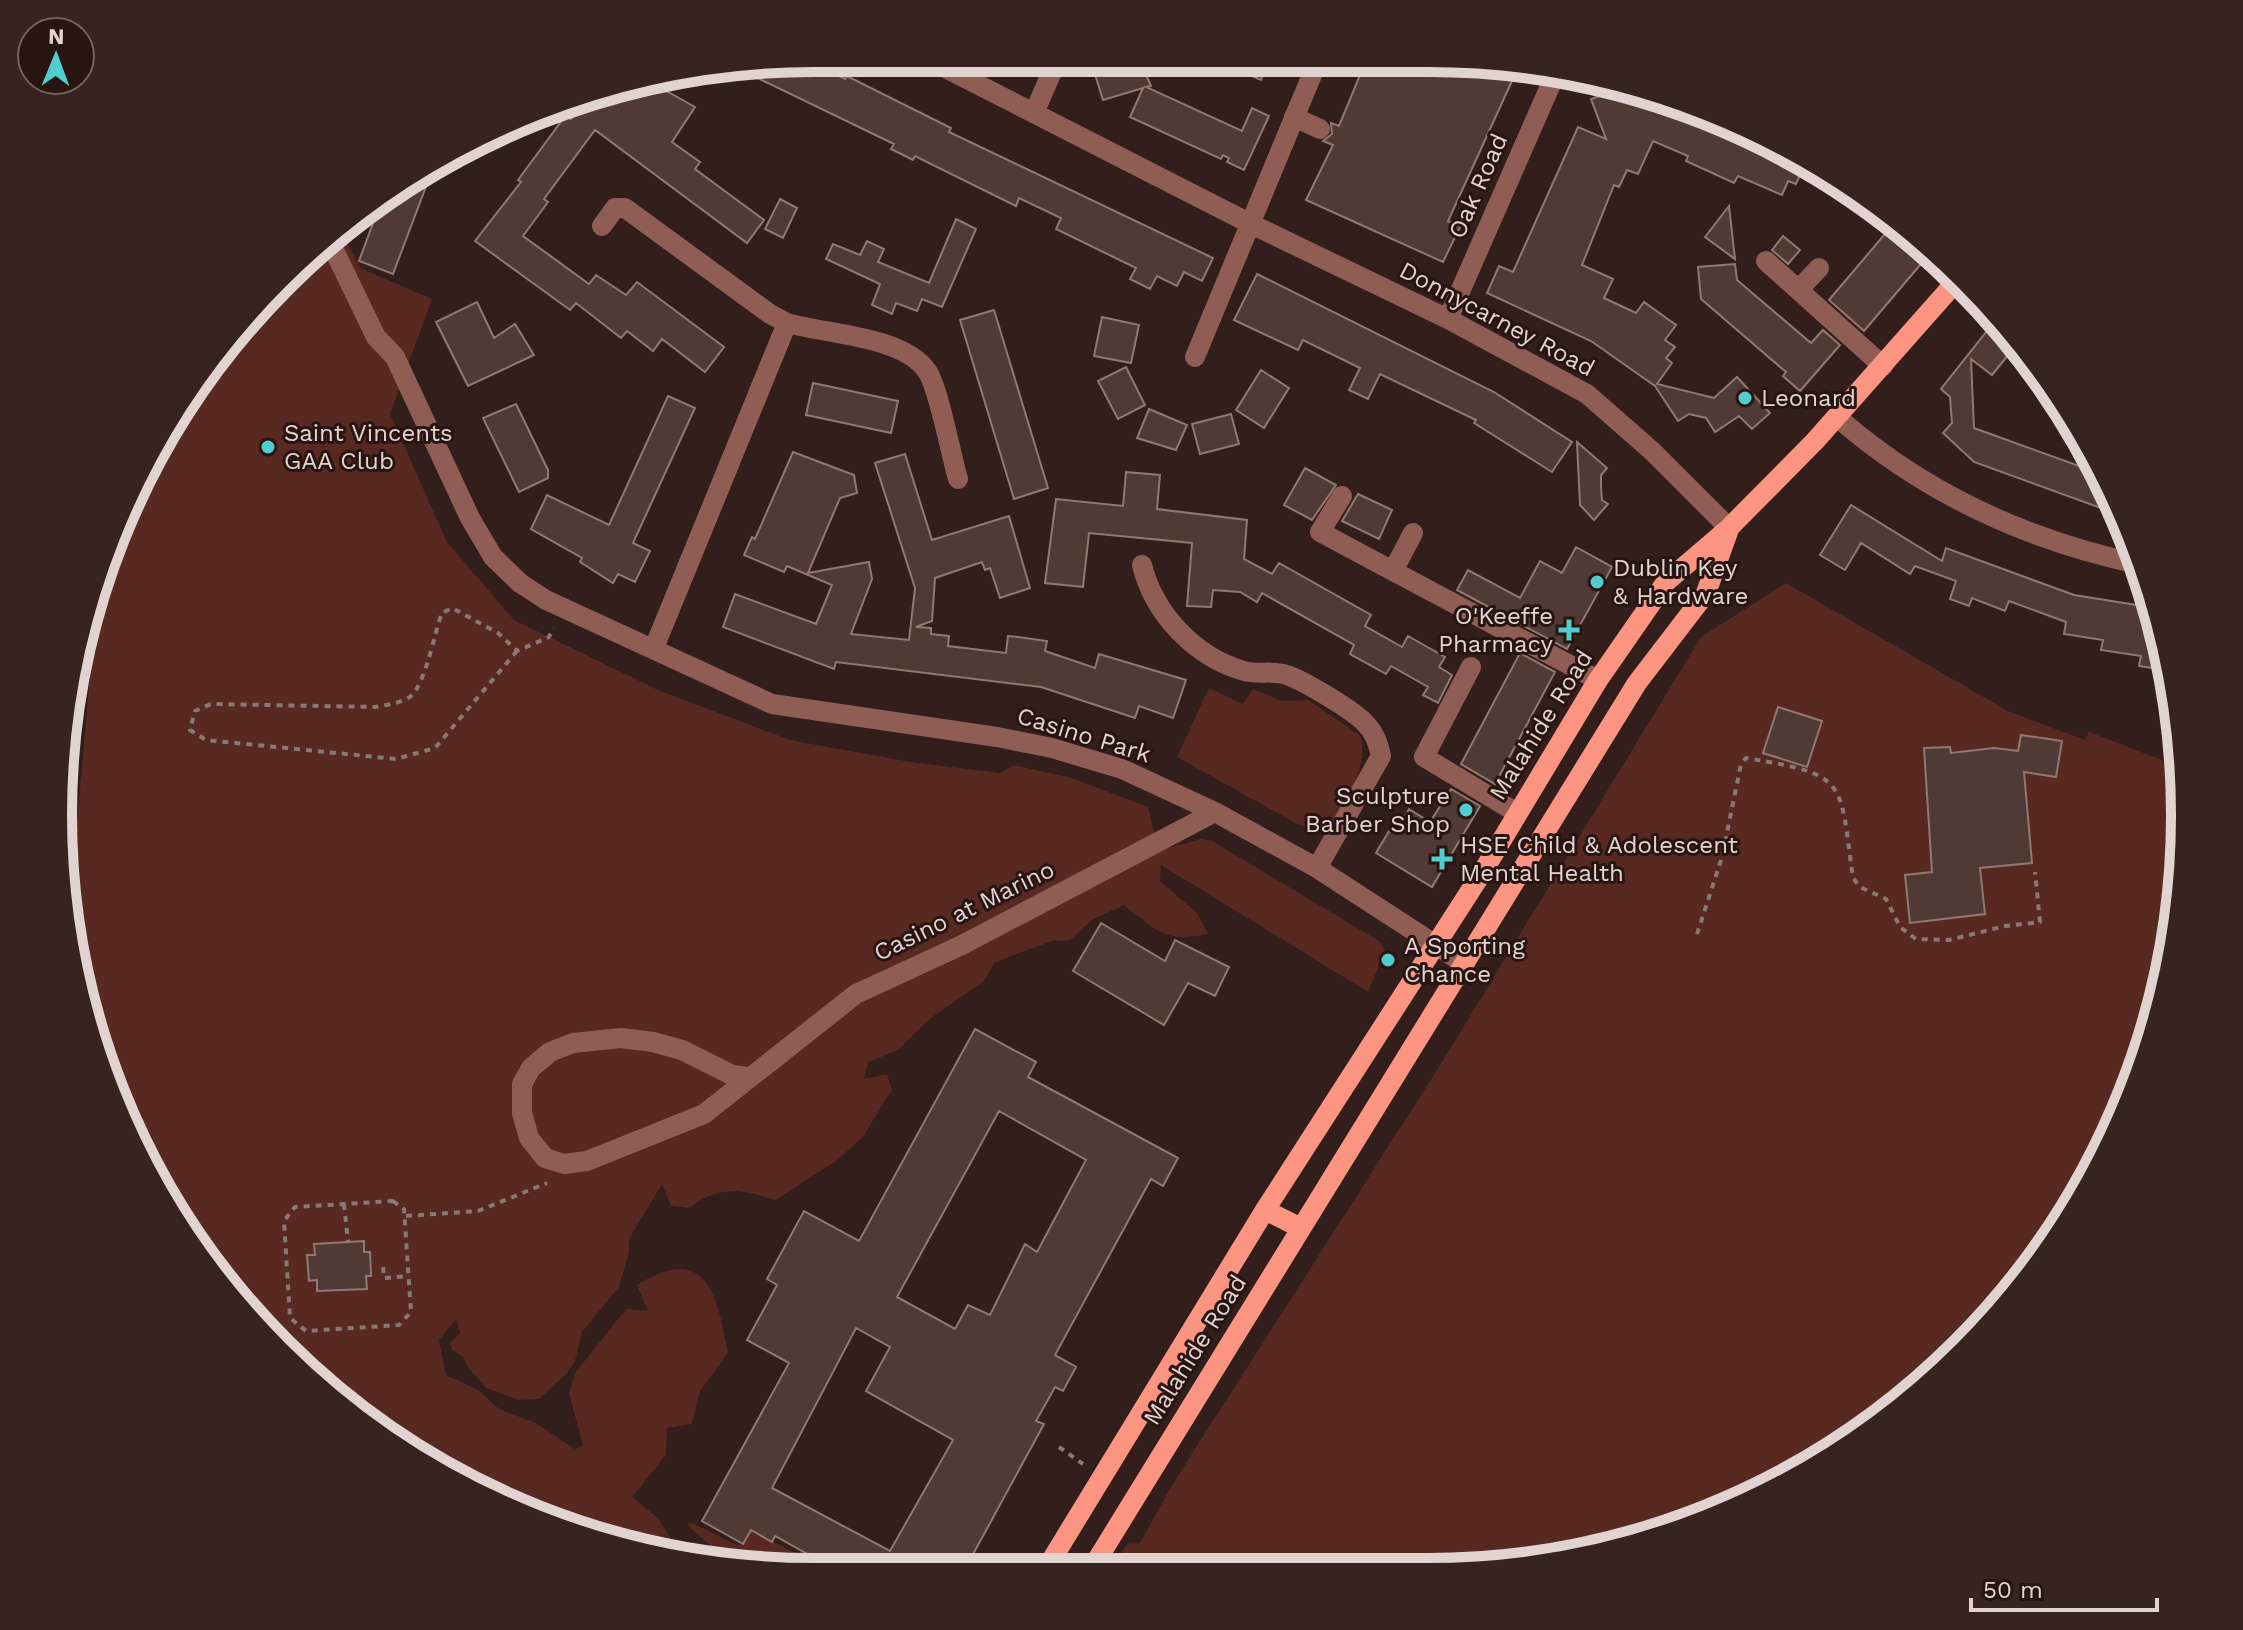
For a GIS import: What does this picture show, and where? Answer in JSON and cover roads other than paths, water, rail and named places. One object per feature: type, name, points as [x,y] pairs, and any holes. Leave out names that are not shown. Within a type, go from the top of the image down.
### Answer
[{"type":"main road","name":"Malahide Road","points":[[1053,1558],[1265,1210],[1598,680],[1666,582],[1729,528],[1837,417],[1951,288]]},
{"type":"main road","name":"Malahide Road","points":[[1098,1558],[1637,683],[1706,593],[1729,528]]},
{"type":"main road","points":[[1265,1210],[1301,1228]]},
{"type":"main road","points":[[1103,1478],[1134,1499]]},
{"type":"street","name":"Donnycarney Road","points":[[953,72],[1251,224],[1448,319],[1587,394],[1652,451],[1729,528]]},
{"type":"street","points":[[1034,113],[1052,72]]},
{"type":"street","points":[[1195,357],[1313,72]]},
{"type":"street","name":"Oak Road","points":[[1448,319],[1552,82]]},
{"type":"street","points":[[1294,117],[1320,129]]},
{"type":"street","points":[[602,226],[615,208],[625,208],[770,314],[787,323],[898,348],[914,358],[929,372],[958,479]]},
{"type":"street","name":"Casino Park","points":[[334,249],[376,337],[395,357],[470,518],[493,557],[520,583],[562,608],[772,704],[1052,748],[1122,769],[1215,812],[1317,868],[1465,964]]},
{"type":"street","points":[[1766,261],[1883,366]]},
{"type":"street","points":[[1799,289],[1819,268]]},
{"type":"street","points":[[654,648],[787,323]]},
{"type":"street","points":[[1837,417],[1860,437],[1975,512],[2038,538],[2126,561]]},
{"type":"street","points":[[1342,496],[1320,532],[1598,680]]},
{"type":"street","points":[[1393,571],[1413,533]]},
{"type":"street","points":[[1142,565],[1149,591],[1164,615],[1196,645],[1242,671],[1259,675],[1285,674],[1364,721],[1376,737],[1381,756],[1317,868]]},
{"type":"street","points":[[1471,667],[1424,757],[1517,813]]},
{"type":"street","name":"Casino at Marino","points":[[749,1077],[732,1075],[682,1050],[621,1038],[573,1043],[550,1052],[531,1068],[522,1084],[522,1113],[529,1138],[545,1158],[564,1164],[587,1161],[704,1114],[856,994],[962,945],[1215,812]]},
{"type":"place","name":"Leonard","points":[[1745,398]]},
{"type":"place","name":"Saint Vincents GAA Club","points":[[268,447]]},
{"type":"place","name":"Dublin Key & Hardware","points":[[1597,582]]},
{"type":"place","name":"O'Keeffe Pharmacy","points":[[1569,630]]},
{"type":"place","name":"Sculpture Barber Shop","points":[[1466,810]]},
{"type":"place","name":"HSE Child & Adolescent Mental Health","points":[[1442,859]]},
{"type":"place","name":"A Sporting Chance","points":[[1388,960]]}]
